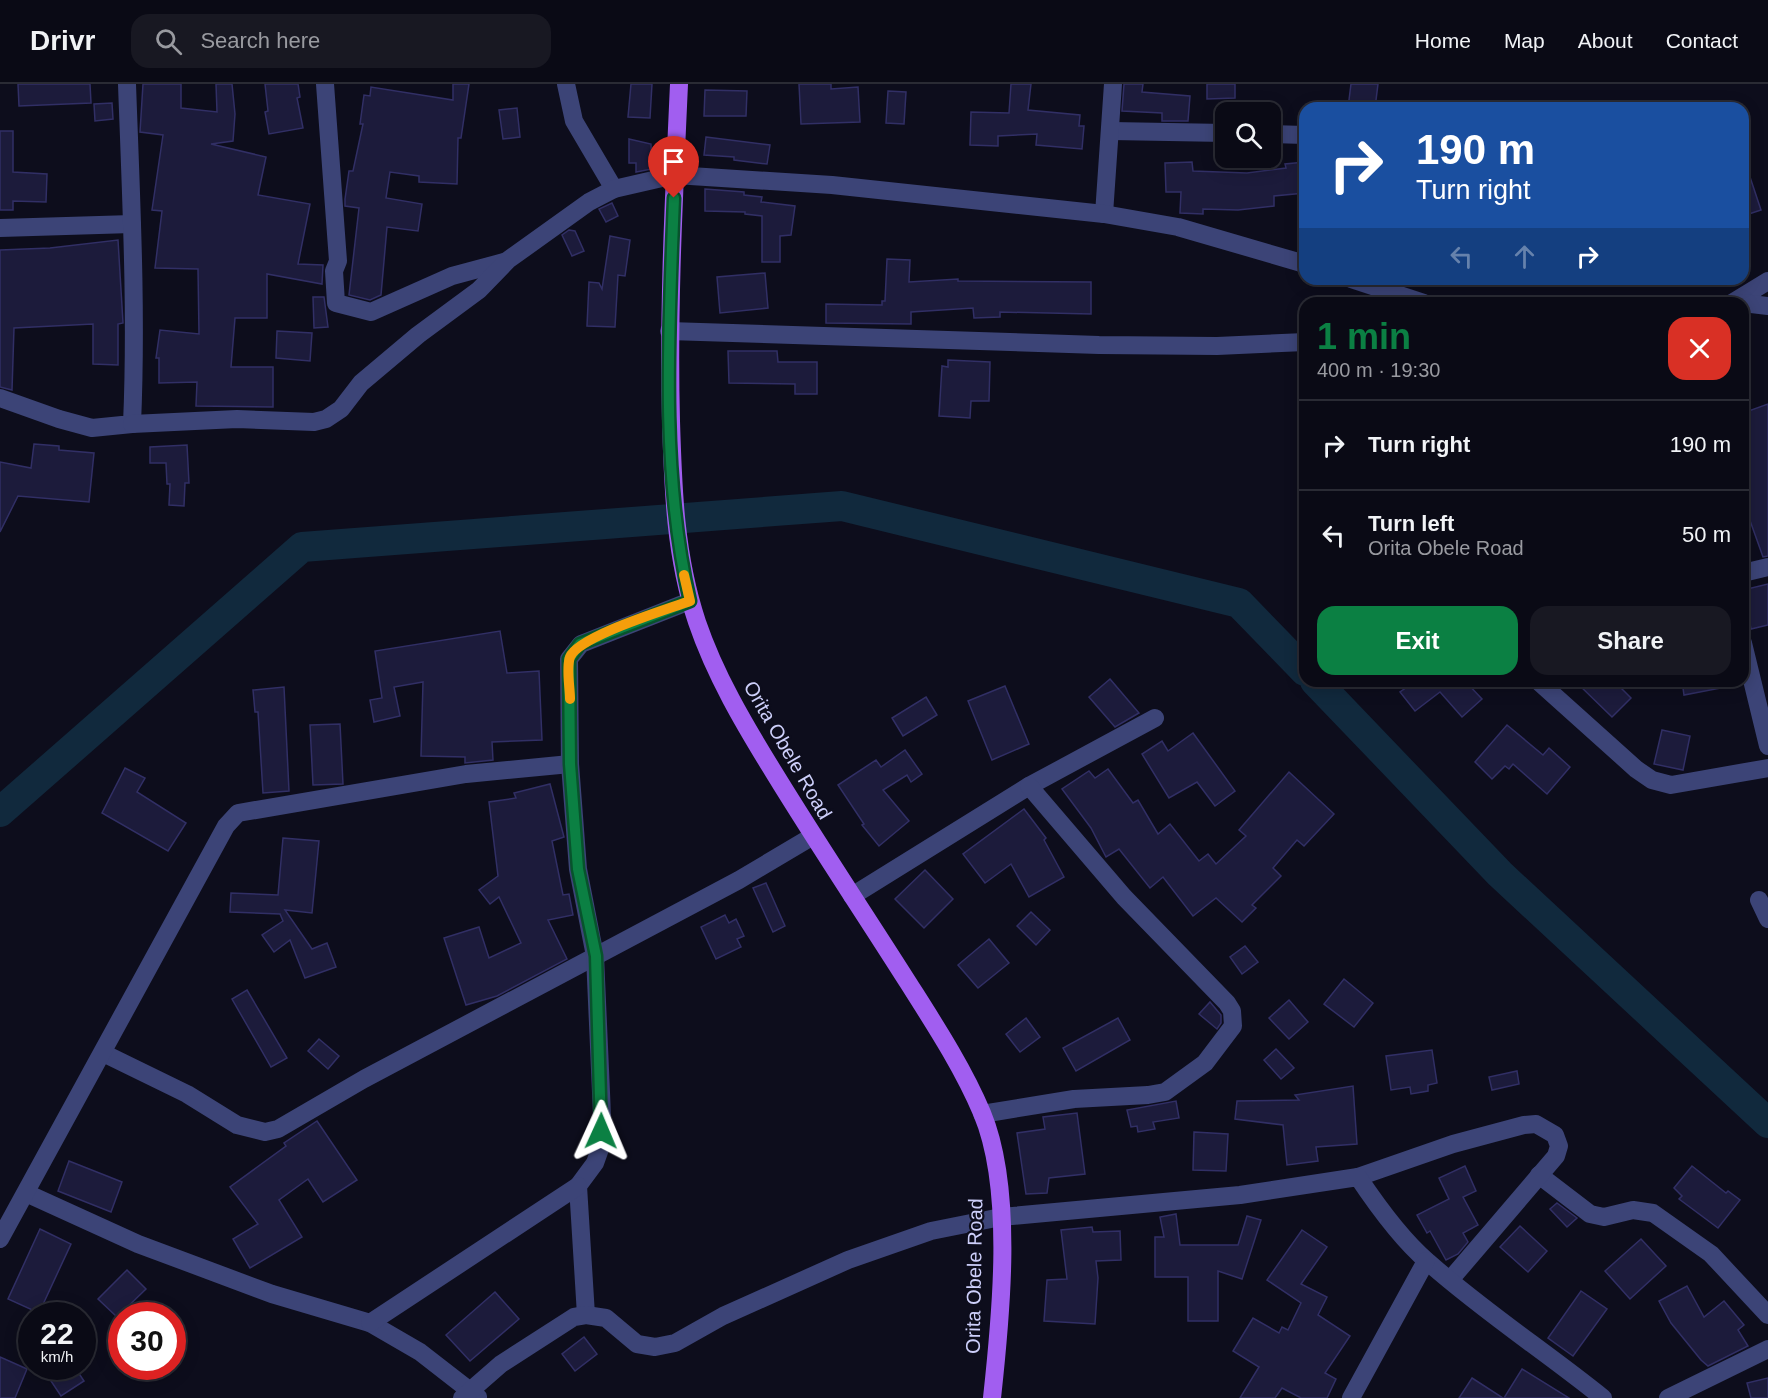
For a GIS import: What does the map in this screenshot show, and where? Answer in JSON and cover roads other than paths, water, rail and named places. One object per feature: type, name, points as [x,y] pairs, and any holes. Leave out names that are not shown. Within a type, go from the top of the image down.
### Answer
[{"type":"main road","name":"Orita Obele Road","points":[[679,84],[669,331],[675,520],[690,601],[723,684],[813,836],[939,1030],[982,1114],[995,1165],[1001,1217],[992,1398]]},
{"type":"street","points":[[127,84],[132,224],[134,369],[132,424]]},
{"type":"street","points":[[325,84],[338,261],[334,271],[336,303],[371,312],[452,276],[508,260]]},
{"type":"street","points":[[566,84],[574,121],[614,189]]},
{"type":"street","points":[[1104,214],[1113,84]]},
{"type":"street","points":[[1111,131],[1215,133]]},
{"type":"street","points":[[1281,134],[1299,135]]},
{"type":"street","points":[[0,398],[59,419],[93,428],[237,418],[314,422],[326,419],[341,409],[361,383],[418,335],[479,290],[508,260],[589,202],[614,189],[675,176],[832,185],[1104,214],[1178,227],[1299,262]]},
{"type":"street","points":[[0,228],[132,224]]},
{"type":"street","points":[[1741,297],[1768,281]]},
{"type":"street","points":[[1384,285],[1411,297]]},
{"type":"street","points":[[1749,304],[1768,306]]},
{"type":"street","points":[[669,331],[1099,345],[1217,346],[1299,342]]},
{"type":"street","points":[[1749,572],[1768,567]]},
{"type":"street","points":[[370,1323],[578,1186],[595,1163],[600,1149],[602,1114],[596,956],[578,869],[570,764],[569,659],[580,644],[690,601]]},
{"type":"street","points":[[1749,668],[1768,746]]},
{"type":"street","points":[[1545,687],[1636,769],[1652,780],[1671,785],[1768,768]]},
{"type":"street","points":[[852,896],[1029,786],[1155,718]]},
{"type":"street","points":[[0,1239],[226,826],[238,813],[466,774],[570,764]]},
{"type":"street","points":[[982,1114],[1074,1099],[1165,1092],[1205,1063],[1233,1026],[1234,1019],[1227,1003],[1124,897],[1029,786]]},
{"type":"street","points":[[103,1053],[187,1094],[237,1125],[265,1131],[278,1129],[364,1079],[739,880],[813,836]]},
{"type":"street","points":[[1759,900],[1768,919]]},
{"type":"street","points":[[26,1193],[138,1244],[272,1294],[370,1323],[420,1352],[471,1395],[531,1344],[573,1317],[586,1315],[606,1318],[637,1344],[655,1347],[675,1343],[723,1316],[848,1260],[931,1232],[1001,1217],[1240,1195],[1358,1177],[1452,1144],[1536,1124],[1555,1135],[1559,1146],[1556,1156],[1450,1280]]},
{"type":"street","points":[[1539,1175],[1590,1214],[1598,1217],[1633,1210],[1653,1213],[1711,1254],[1768,1315]]},
{"type":"street","points":[[1358,1177],[1380,1209],[1426,1261],[1475,1302],[1603,1398]]},
{"type":"street","points":[[578,1186],[586,1315]]},
{"type":"street","points":[[1351,1398],[1426,1261]]},
{"type":"street","points":[[1668,1398],[1768,1349]]},
{"type":"waterway","points":[[0,812],[302,547],[842,506],[1239,603],[1299,665]]},
{"type":"waterway","points":[[1321,687],[1500,874],[1768,1123]]}]
